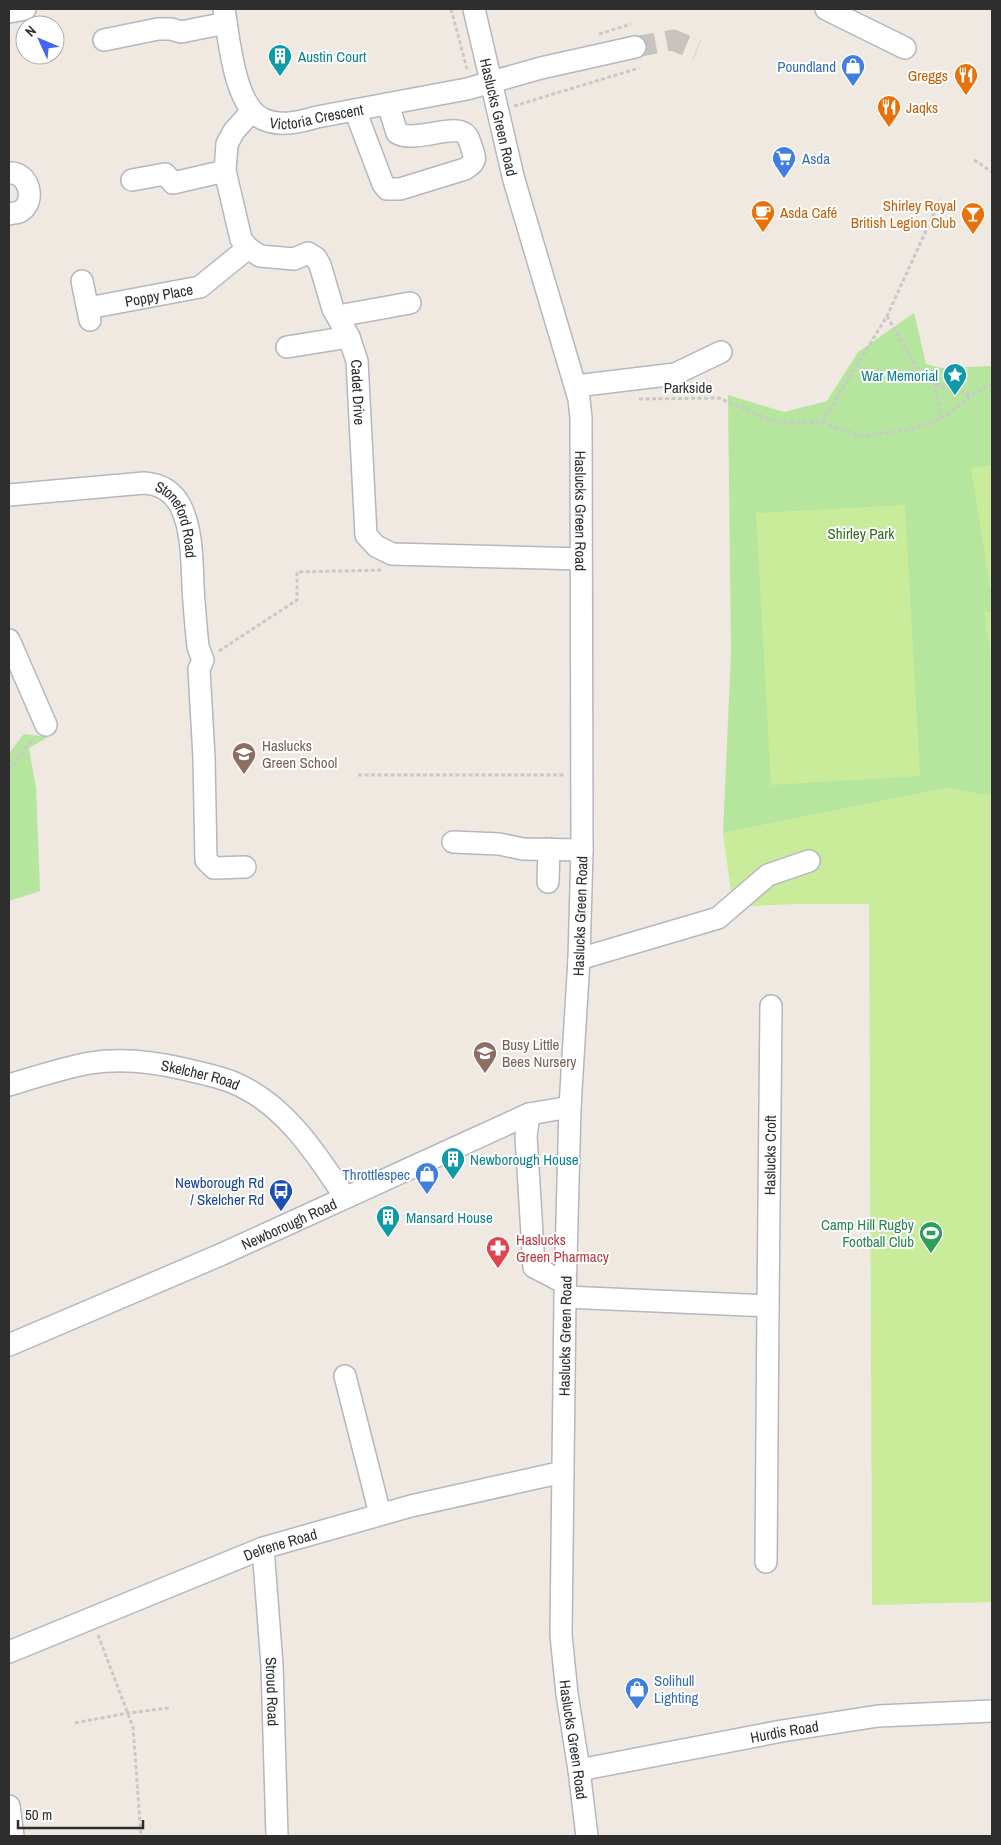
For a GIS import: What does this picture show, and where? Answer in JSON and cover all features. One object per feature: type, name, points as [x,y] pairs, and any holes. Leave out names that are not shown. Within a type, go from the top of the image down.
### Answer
[{"type":"street","name":"Haslucks Green Road","points":[[474,9],[481,85],[514,180],[576,386],[581,418],[582,850],[579,959],[570,1107],[565,1290],[561,1635],[567,1694],[587,1836]]},
{"type":"street","points":[[838,11],[905,48]]},
{"type":"street","name":"Victoria Crescent","points":[[225,16],[232,58],[242,96],[252,111],[263,119],[278,123],[297,123],[317,117],[481,85],[541,68],[635,47]]},
{"type":"street","points":[[104,40],[158,29],[171,29],[181,32],[225,16]]},
{"type":"street","points":[[355,110],[383,184],[387,189],[400,189],[465,169],[473,164],[475,158],[467,136],[450,130],[417,137],[403,137],[397,133],[388,104]]},
{"type":"street","points":[[248,248],[241,239],[225,171],[227,144],[234,131],[252,111]]},
{"type":"street","points":[[132,180],[165,174],[173,183],[225,171]]},
{"type":"street","points":[[9,172],[14,172],[23,177],[30,189],[27,204],[21,211],[9,214]]},
{"type":"street","name":"Poppy Place","points":[[82,281],[89,315],[200,287],[248,248]]},
{"type":"street","name":"Cadet Drive","points":[[248,248],[260,256],[277,258],[294,259],[308,253],[316,258],[320,265],[333,309],[349,337],[357,361],[366,535],[376,546],[392,554],[581,559]]},
{"type":"street","points":[[338,316],[410,303]]},
{"type":"street","points":[[287,348],[349,337]]},
{"type":"street","points":[[576,386],[675,374],[706,361],[721,352]]},
{"type":"street","name":"Stoneford Road","points":[[9,495],[144,483],[156,484],[173,496],[180,505],[187,526],[192,559],[200,653],[206,860],[214,868],[245,868]]},
{"type":"street","points":[[9,640],[46,725]]},
{"type":"street","points":[[453,842],[499,844],[523,849],[582,850]]},
{"type":"street","points":[[548,882],[549,849]]},
{"type":"street","points":[[579,959],[718,918],[768,875],[808,861]]},
{"type":"street","name":"Haslucks Croft","points":[[766,1562],[771,1006]]},
{"type":"street","name":"Skelcher Road","points":[[9,1085],[91,1063],[123,1061],[161,1063],[232,1082],[258,1096],[289,1122],[316,1153],[345,1197]]},
{"type":"street","name":"Newborough Road","points":[[9,1345],[220,1255],[529,1114],[570,1107]]},
{"type":"street","points":[[529,1114],[526,1136],[534,1267],[565,1290],[768,1306]]},
{"type":"street","points":[[346,1376],[380,1514]]},
{"type":"street","name":"Delrene Road","points":[[9,1652],[263,1548],[411,1506],[563,1472]]},
{"type":"street","name":"Stroud Road","points":[[263,1548],[272,1665],[277,1836]]},
{"type":"street","name":"Hurdis Road","points":[[579,1770],[782,1731],[878,1716],[992,1711]]},
{"type":"street","points":[[9,1806],[13,1836]]},
{"type":"path","points":[[451,9],[481,85]]},
{"type":"path","points":[[515,105],[639,68]]},
{"type":"path","points":[[974,160],[992,172]]},
{"type":"path","points":[[822,422],[887,316],[941,198]]},
{"type":"path","points":[[887,316],[920,373],[934,383],[970,396]]},
{"type":"path","points":[[934,383],[942,419],[970,396],[992,384]]},
{"type":"path","name":"Parkside","points":[[629,399],[719,398],[778,422],[822,422],[861,436],[907,430],[942,419]]},
{"type":"path","points":[[200,653],[231,644],[297,600],[297,572],[383,570]]},
{"type":"path","points":[[9,770],[26,745],[46,725]]},
{"type":"path","points":[[358,775],[582,775]]},
{"type":"path","points":[[91,1618],[133,1727],[141,1836]]},
{"type":"path","points":[[75,1723],[128,1713],[169,1708]]},
{"type":"green space","name":"Shirley Park","points":[[914,313],[926,364],[941,368],[992,366],[992,796],[946,788],[723,833],[731,654],[728,395],[784,412],[827,401],[858,352]]},
{"type":"green space","points":[[992,465],[992,588],[990,588],[971,468]]},
{"type":"green space","points":[[905,505],[920,776],[771,785],[756,513]]},
{"type":"green space","points":[[992,611],[992,663],[984,612]]},
{"type":"green space","points":[[24,734],[48,737],[29,748],[36,788],[40,891],[9,901],[9,753]]},
{"type":"green space","name":"Camp Hill Rugby Football Club","points":[[946,788],[992,796],[992,1602],[872,1605],[869,904],[796,904],[733,907],[723,833]]},
{"type":"tunnel","points":[[635,47],[673,40],[697,50]]},
{"type":"place","name":"Austin Court","points":[[280,77]]},
{"type":"place","name":"Poundland","points":[[853,87]]},
{"type":"place","name":"Greggs","points":[[966,96]]},
{"type":"place","name":"Jaqks","points":[[889,128]]},
{"type":"place","name":"Asda","points":[[784,179]]},
{"type":"place","name":"Asda Café","points":[[763,233]]},
{"type":"place","name":"Shirley Royal British Legion Club","points":[[973,235]]},
{"type":"place","name":"War Memorial","points":[[955,396]]},
{"type":"place","name":"Haslucks Green School","points":[[244,775]]},
{"type":"place","name":"Busy Little Bees Nursery","points":[[485,1074]]},
{"type":"place","name":"Newborough House","points":[[453,1180]]},
{"type":"place","name":"Throttlespec","points":[[427,1195]]},
{"type":"place","name":"Newborough Rd / Skelcher Rd","points":[[281,1212]]},
{"type":"place","name":"Mansard House","points":[[388,1238]]},
{"type":"place","name":"Camp Hill Rugby Football Club","points":[[931,1254]]},
{"type":"place","name":"Haslucks Green Pharmacy","points":[[498,1269]]},
{"type":"place","name":"Solihull Lighting","points":[[637,1710]]}]
